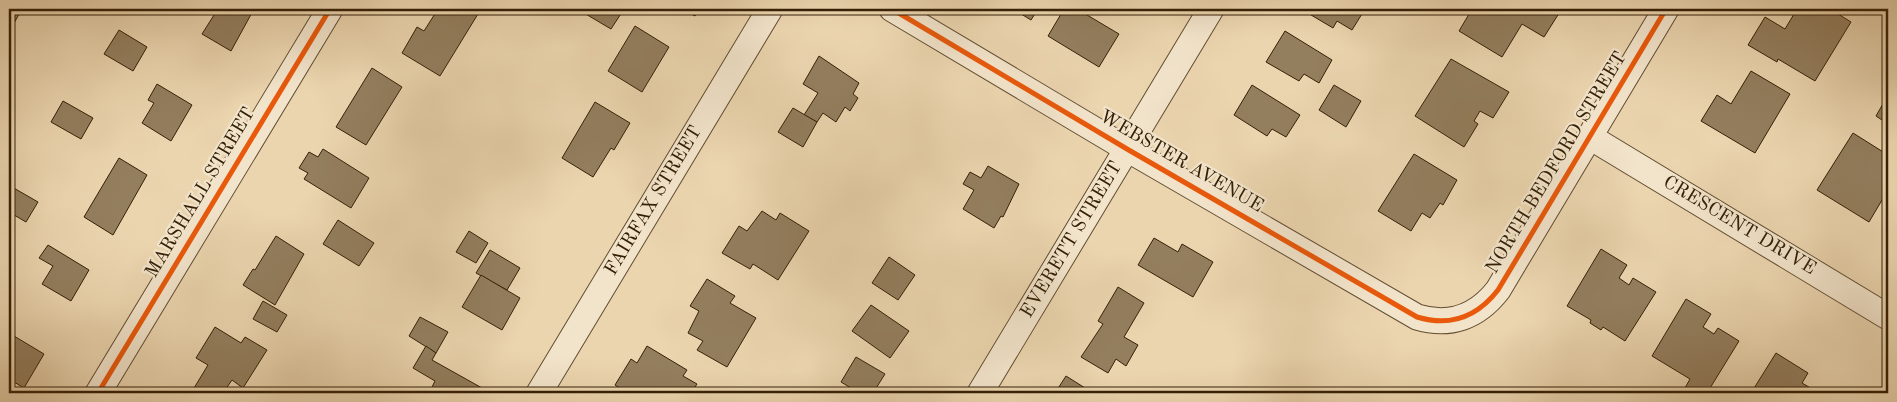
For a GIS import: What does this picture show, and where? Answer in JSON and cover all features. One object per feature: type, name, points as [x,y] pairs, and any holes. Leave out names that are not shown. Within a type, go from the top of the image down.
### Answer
[{"type":"street","name":"MARSHALL STREET","points":[[98,393],[330,9]]},
{"type":"street","name":"FAIRFAX STREET","points":[[539,393],[770,9]]},
{"type":"street","name":"WEBSTER AVENUE","points":[[892,9],[1127,149],[1417,317],[1437,321],[1460,319]]},
{"type":"street","name":"EVERETT STREET","points":[[980,393],[1211,9]]},
{"type":"street","name":"NORTH BEDFORD STREET","points":[[1460,319],[1481,309],[1498,290],[1666,9]]},
{"type":"street","name":"CRESCENT DRIVE","points":[[1590,137],[1888,317]]},
{"type":"building","points":[[9,9],[22,9],[9,32]]},
{"type":"building","points":[[204,9],[254,9],[231,51],[202,34],[214,15]]},
{"type":"building","points":[[438,9],[481,9],[440,76],[402,53],[417,27],[424,31]]},
{"type":"building","points":[[587,9],[624,9],[611,29],[584,13]]},
{"type":"building","points":[[682,9],[699,9],[695,16]]},
{"type":"building","points":[[1013,9],[1038,9],[1031,20]]},
{"type":"building","points":[[1064,9],[1077,9],[1119,34],[1099,67],[1048,36]]},
{"type":"building","points":[[1301,9],[1365,9],[1352,30],[1337,21],[1333,28]]},
{"type":"building","points":[[1472,9],[1561,10],[1544,37],[1522,24],[1502,57],[1459,31]]},
{"type":"building","points":[[1797,9],[1830,9],[1851,22],[1815,81],[1778,59],[1777,62],[1748,45],[1765,17],[1785,29]]},
{"type":"building","points":[[635,26],[669,47],[642,92],[608,71]]},
{"type":"building","points":[[119,30],[147,47],[133,71],[104,54]]},
{"type":"building","points":[[1285,31],[1332,60],[1319,83],[1304,74],[1299,81],[1266,62]]},
{"type":"building","points":[[819,56],[859,83],[853,94],[858,98],[850,111],[845,107],[836,122],[823,113],[817,122],[804,115],[818,93],[803,84]]},
{"type":"building","points":[[1451,59],[1509,92],[1493,118],[1480,111],[1474,121],[1478,124],[1464,147],[1415,116]]},
{"type":"building","points":[[372,68],[402,87],[366,145],[336,127]]},
{"type":"building","points":[[1751,71],[1790,94],[1755,153],[1701,121],[1717,95],[1731,104]]},
{"type":"building","points":[[157,84],[192,105],[171,141],[142,123],[154,103],[148,100]]},
{"type":"building","points":[[1252,85],[1300,115],[1286,137],[1272,129],[1267,136],[1234,115]]},
{"type":"building","points":[[1334,85],[1361,101],[1346,127],[1319,110]]},
{"type":"building","points":[[1888,95],[1888,124],[1876,116]]},
{"type":"building","points":[[63,101],[93,118],[81,139],[51,122]]},
{"type":"building","points":[[595,102],[630,123],[614,150],[611,148],[593,177],[562,158]]},
{"type":"building","points":[[793,108],[817,122],[803,147],[778,132]]},
{"type":"building","points":[[1853,133],[1888,155],[1888,197],[1885,195],[1869,222],[1817,190]]},
{"type":"building","points":[[323,149],[369,178],[351,208],[304,179],[308,173],[299,168],[309,152],[318,157]]},
{"type":"building","points":[[1414,154],[1457,180],[1443,205],[1440,203],[1430,218],[1422,213],[1411,231],[1378,211]]},
{"type":"building","points":[[119,158],[147,175],[113,235],[84,217]]},
{"type":"building","points":[[988,166],[1019,184],[1003,217],[1001,216],[994,228],[963,209],[974,190],[963,184],[970,172],[981,178]]},
{"type":"building","points":[[12,187],[38,202],[26,222],[9,212],[9,193]]},
{"type":"building","points":[[762,211],[776,220],[780,213],[809,231],[778,280],[753,264],[750,269],[722,253],[739,226],[747,231]]},
{"type":"building","points":[[338,220],[374,243],[359,266],[323,244]]},
{"type":"building","points":[[469,231],[488,243],[476,263],[456,252]]},
{"type":"building","points":[[276,236],[304,254],[275,305],[243,285],[253,269],[255,270]]},
{"type":"building","points":[[1154,238],[1178,252],[1182,244],[1213,262],[1193,297],[1138,265]]},
{"type":"building","points":[[48,245],[89,270],[71,301],[42,284],[53,266],[39,258]]},
{"type":"building","points":[[1601,249],[1627,265],[1619,278],[1629,285],[1633,278],[1656,292],[1625,341],[1603,327],[1601,330],[1590,323],[1591,320],[1567,306]]},
{"type":"building","points":[[490,250],[520,268],[507,290],[476,273]]},
{"type":"building","points":[[889,257],[915,275],[898,300],[872,283]]},
{"type":"building","points":[[481,275],[520,298],[502,330],[462,307]]},
{"type":"building","points":[[707,279],[735,296],[730,303],[756,318],[727,367],[697,350],[703,341],[688,333],[699,311],[690,306]]},
{"type":"building","points":[[1118,287],[1144,303],[1124,337],[1138,345],[1126,366],[1116,359],[1108,373],[1081,357],[1103,324],[1098,321]]},
{"type":"building","points":[[1686,299],[1711,314],[1703,327],[1714,334],[1718,328],[1739,341],[1707,393],[1694,393],[1685,388],[1690,379],[1652,356]]},
{"type":"building","points":[[263,301],[287,315],[277,332],[253,319]]},
{"type":"building","points":[[871,305],[909,331],[890,358],[852,331]]},
{"type":"building","points":[[420,317],[448,332],[436,353],[409,336]]},
{"type":"building","points":[[215,327],[241,343],[245,337],[267,350],[243,388],[232,380],[223,393],[191,393],[208,365],[196,358]]},
{"type":"building","points":[[9,333],[44,354],[24,388],[9,379]]},
{"type":"building","points":[[426,346],[436,353],[432,360],[482,388],[479,393],[429,393],[435,381],[413,368]]},
{"type":"building","points":[[647,346],[687,370],[683,376],[697,384],[691,393],[628,393],[615,385],[631,359],[637,363]]},
{"type":"building","points":[[1776,353],[1808,373],[1802,383],[1819,393],[1751,393]]},
{"type":"building","points":[[856,357],[885,374],[873,393],[855,393],[856,391],[841,382]]},
{"type":"building","points":[[1066,376],[1093,393],[1055,393]]},
{"type":"building","points":[[1324,388],[1339,393],[1323,393]]},
{"type":"cycle path","points":[[98,393],[330,9]]},
{"type":"cycle path","points":[[892,9],[1127,149],[1417,317],[1441,321],[1452,320],[1472,313],[1498,290],[1666,9]]}]
